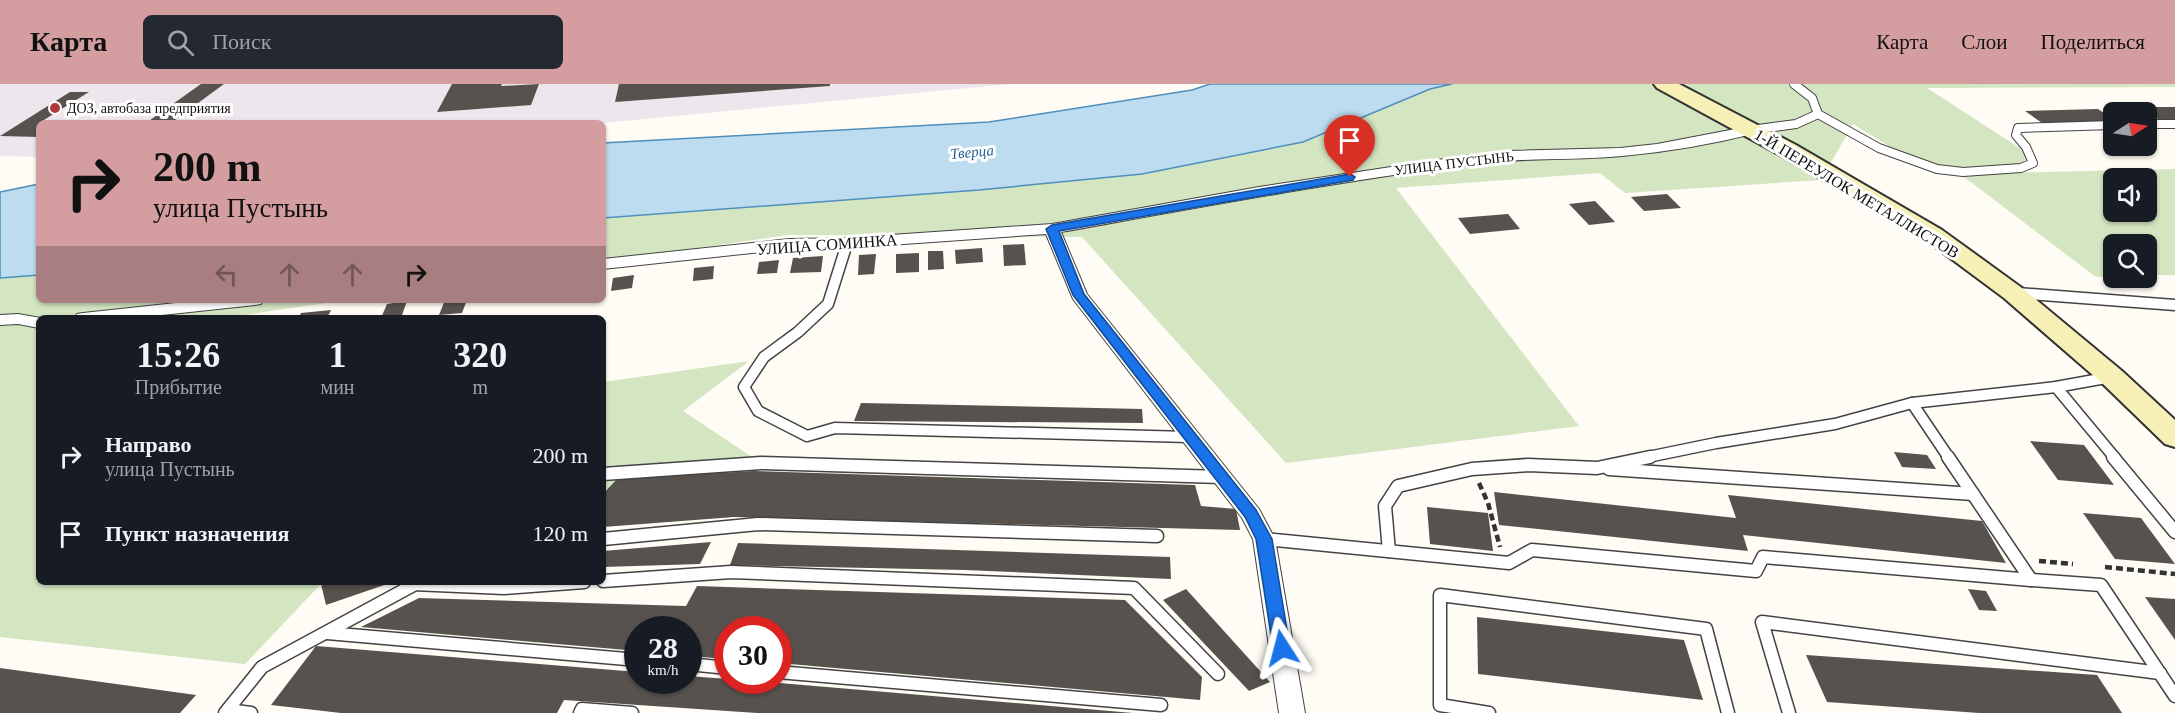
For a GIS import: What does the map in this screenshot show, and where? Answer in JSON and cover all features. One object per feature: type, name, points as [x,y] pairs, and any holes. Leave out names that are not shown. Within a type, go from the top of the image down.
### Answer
[{"type":"street","name":"1-Й ПЕРЕУЛОК МЕТАЛЛИСТОВ","points":[[1664,84],[1925,229],[2013,293],[2170,428]]},
{"type":"street","name":"УЛИЦА ПУСТЫНЬ","points":[[1052,229],[1259,192],[1464,160],[1509,155],[1620,152],[1668,146],[1750,130]]},
{"type":"street","name":"УЛИЦА СОМИНКА","points":[[606,264],[789,244],[847,243],[1052,229]]},
{"type":"street","points":[[1052,229],[1079,295],[1251,514],[1264,539],[1292,713]]},
{"type":"street","points":[[112,315],[226,303]]},
{"type":"street","points":[[0,320],[18,319],[36,322]]},
{"type":"lane","points":[[1794,84],[1812,98],[1818,114],[1879,148],[1936,169],[1963,172],[2021,168],[2033,163],[2026,147],[2016,135],[2018,128],[2103,125]]},
{"type":"lane","points":[[1750,130],[1796,124],[1818,114]]},
{"type":"lane","points":[[2157,124],[2175,124]]},
{"type":"lane","points":[[847,243],[828,304],[798,332],[764,357],[744,387],[758,411],[807,436],[835,428],[1189,437]]},
{"type":"lane","points":[[2013,293],[2175,305]]},
{"type":"lane","points":[[1597,468],[1716,443],[1835,424],[1912,404],[2056,387],[2112,377]]},
{"type":"lane","points":[[2056,387],[2175,532]]},
{"type":"lane","points":[[1912,404],[2031,580]]},
{"type":"lane","points":[[606,474],[761,463],[1221,477]]},
{"type":"lane","points":[[1389,551],[1385,506],[1398,486],[1472,469],[1528,465],[1597,468],[1973,494]]},
{"type":"lane","points":[[606,539],[758,524],[1157,536]]},
{"type":"lane","points":[[1264,539],[1509,563],[1532,550],[1756,571],[1763,557],[2101,585],[2175,696]]},
{"type":"lane","points":[[606,581],[731,572],[1134,588],[1218,674]]},
{"type":"lane","points":[[227,711],[262,667],[412,585]]},
{"type":"lane","points":[[451,585],[504,588],[544,585]]},
{"type":"lane","points":[[1489,713],[1440,705],[1440,595],[1706,628],[1728,713]]},
{"type":"lane","points":[[1789,713],[1762,622],[2160,673]]},
{"type":"lane","points":[[327,633],[624,659]]},
{"type":"lane","points":[[792,673],[1161,705]]},
{"type":"lane","points":[[580,713],[582,709],[632,713]]},
{"type":"lane","points":[[227,711],[251,713]]},
{"type":"path","points":[[1472,469],[1488,503],[1499,546],[1509,563]]},
{"type":"shaded area","points":[[0,84],[1010,84],[606,123],[606,120],[36,120],[36,157],[0,156]]},
{"type":"green space","points":[[1452,84],[2175,84],[2175,87],[1927,88],[2029,154],[2022,165],[1951,169],[1905,156],[1853,124],[1821,180],[1625,193],[1600,173],[1396,188],[1579,426],[1286,463],[1082,237],[788,235],[606,262],[606,218],[979,190],[1142,174],[1303,142],[1430,89]]},
{"type":"green space","points":[[2157,169],[2175,169],[2175,275],[2157,275],[2157,234],[2103,234],[2103,277],[2096,277],[1960,174],[2103,171],[2103,222],[2157,222]]},
{"type":"green space","points":[[36,275],[36,303],[326,303],[244,315],[36,315],[36,585],[320,585],[245,664],[0,637],[0,278]]},
{"type":"green space","points":[[749,361],[683,411],[761,463],[623,473],[606,491],[606,382]]},
{"type":"water","name":"Тверца","points":[[1210,84],[1452,84],[1430,89],[1303,142],[1142,174],[979,190],[606,218],[606,143],[989,122],[1192,90]]},
{"type":"water","points":[[36,185],[36,275],[0,278],[0,192]]},
{"type":"building","name":"ДОЗ, автобаза предприятия","points":[[201,84],[224,84],[175,120],[150,120]]},
{"type":"building","points":[[452,84],[502,84],[501,86],[539,84],[531,105],[437,112]]},
{"type":"building","points":[[619,84],[830,84],[830,86],[615,102]]},
{"type":"building","name":"ДОЗ, автобаза предприятия","points":[[70,92],[89,92],[44,120],[36,120],[36,137],[0,136]]},
{"type":"building","points":[[2157,107],[2175,107],[2175,121],[2161,121],[2157,118]]},
{"type":"building","points":[[2098,109],[2103,112],[2103,124],[2045,125],[2025,111]]},
{"type":"building","points":[[1667,194],[1681,208],[1644,211],[1631,197]]},
{"type":"building","points":[[1595,201],[1615,222],[1589,225],[1569,204]]},
{"type":"building","points":[[1508,214],[1520,229],[1470,234],[1458,218]]},
{"type":"building","points":[[1024,244],[1026,265],[1004,266],[1003,245]]},
{"type":"building","points":[[982,248],[983,262],[956,264],[955,250]]},
{"type":"building","points":[[928,251],[943,251],[944,269],[928,270]]},
{"type":"building","points":[[919,253],[919,272],[896,273],[896,254]]},
{"type":"building","points":[[876,254],[874,274],[858,275],[859,255]]},
{"type":"building","points":[[823,256],[821,272],[790,273],[793,258]]},
{"type":"building","points":[[779,260],[777,273],[757,274],[759,262]]},
{"type":"building","points":[[714,266],[713,279],[693,281],[694,268]]},
{"type":"building","points":[[634,275],[632,288],[611,291],[613,278]]},
{"type":"building","points":[[406,303],[402,315],[382,315],[387,304]]},
{"type":"building","points":[[444,303],[466,303],[462,313],[439,315]]},
{"type":"building","points":[[331,310],[328,315],[300,315],[301,313]]},
{"type":"building","points":[[861,403],[1142,409],[1143,423],[854,421]]},
{"type":"building","points":[[2030,441],[2084,445],[2114,485],[2058,480]]},
{"type":"building","points":[[1894,452],[1927,455],[1936,469],[1902,467]]},
{"type":"building","points":[[754,471],[1195,485],[1201,506],[1236,509],[1240,530],[734,517],[606,527],[606,491],[617,479]]},
{"type":"building","points":[[1494,492],[1736,518],[1728,495],[1982,521],[2006,563],[1743,535],[1748,551],[1499,525]]},
{"type":"building","points":[[1427,507],[1488,513],[1493,551],[1430,544]]},
{"type":"building","points":[[2083,513],[2141,518],[2175,564],[2115,559]]},
{"type":"building","points":[[711,542],[700,564],[606,567],[606,551]]},
{"type":"building","points":[[738,543],[1170,557],[1171,579],[965,570],[730,565]]},
{"type":"building","points":[[321,585],[384,585],[326,605]]},
{"type":"building","points":[[697,586],[1125,600],[1202,677],[1200,700],[792,664],[792,616],[714,616],[714,658],[702,657],[702,616],[624,616],[624,650],[361,627],[419,598],[686,606]]},
{"type":"building","points":[[1186,589],[1270,682],[1249,691],[1163,600]]},
{"type":"building","points":[[1968,589],[1986,591],[1997,611],[1979,610]]},
{"type":"building","points":[[2145,597],[2175,599],[2175,640]]},
{"type":"building","points":[[1477,617],[1684,640],[1703,700],[1478,674]]},
{"type":"building","points":[[316,646],[624,671],[624,694],[702,694],[702,677],[714,678],[714,694],[792,694],[792,684],[1133,713],[757,713],[564,700],[557,713],[341,713],[271,705]]},
{"type":"building","points":[[1806,655],[2097,675],[2122,713],[1979,713],[1827,702]]},
{"type":"building","points":[[0,668],[196,695],[180,713],[0,713]]},
{"type":"place","name":"ДОЗ, автобаза предприятия","points":[[55,108]]},
{"type":"route","points":[[1282,648],[1264,539],[1251,514],[1079,295],[1052,229],[1350,177]]}]
